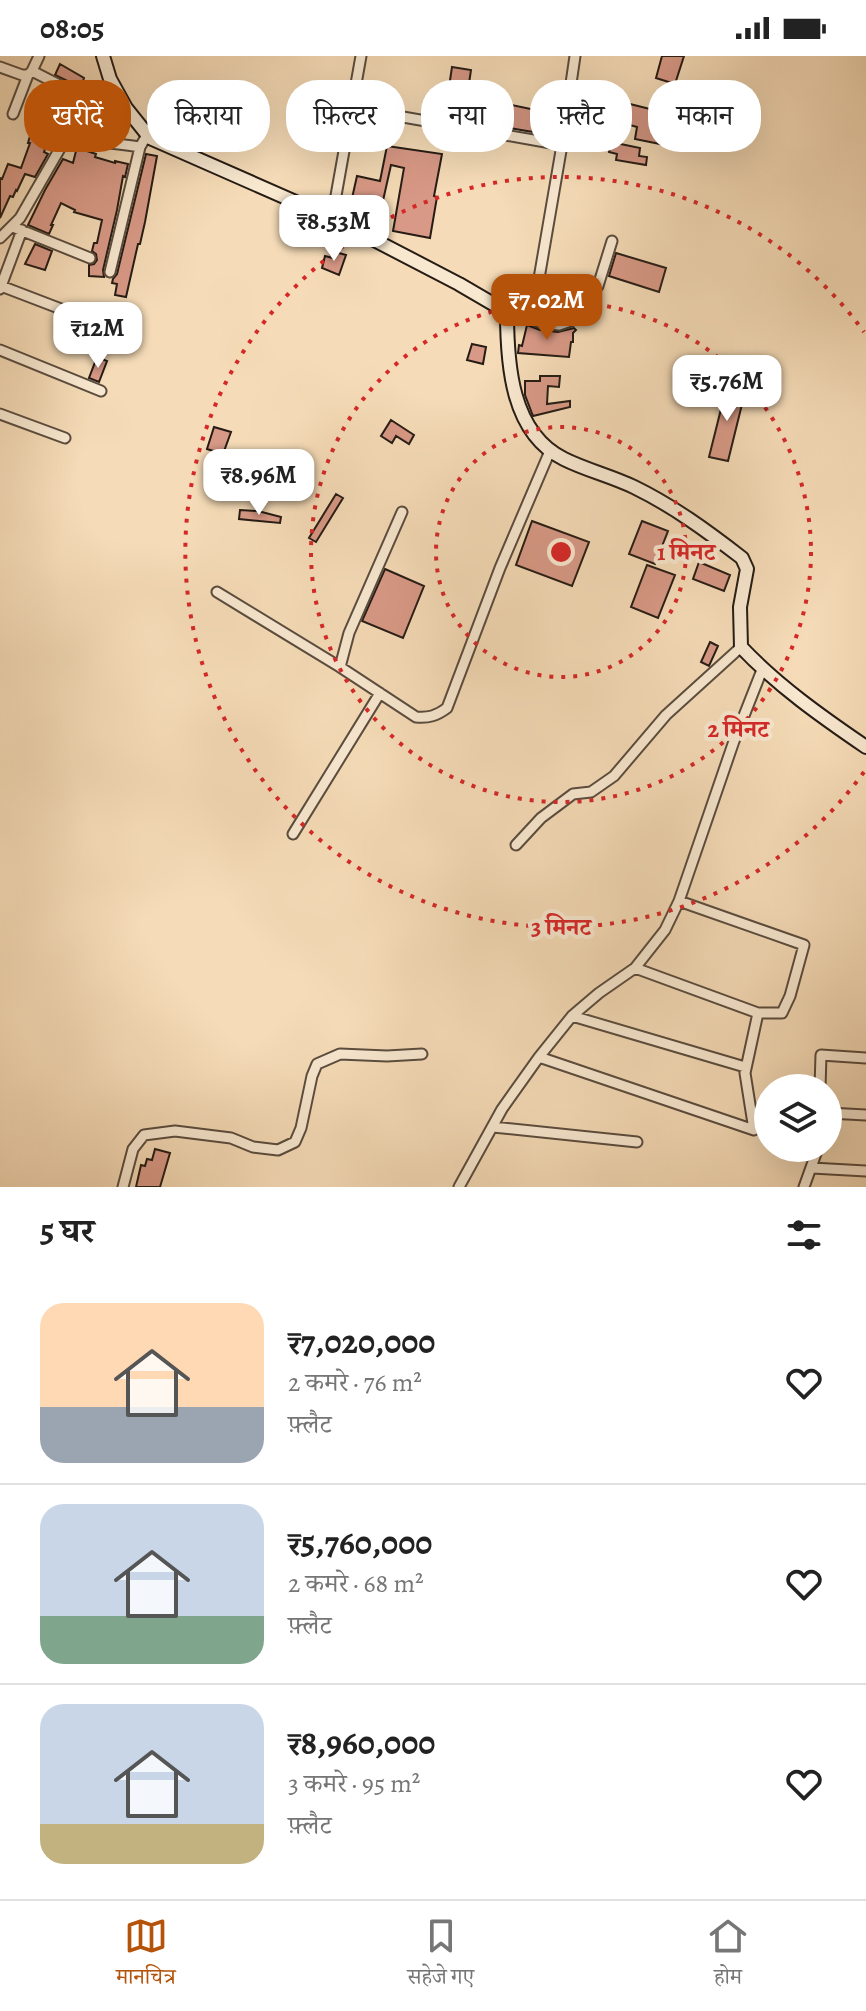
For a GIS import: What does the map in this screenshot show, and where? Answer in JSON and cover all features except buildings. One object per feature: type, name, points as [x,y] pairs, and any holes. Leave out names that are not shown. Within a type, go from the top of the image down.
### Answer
[{"type":"street","points":[[13,114],[39,56]]},
{"type":"street","points":[[103,56],[110,79],[126,108],[147,135],[140,147],[110,272]]},
{"type":"street","points":[[357,80],[361,56]]},
{"type":"street","points":[[571,80],[575,56]]},
{"type":"street","points":[[0,67],[22,75],[30,73],[46,80]]},
{"type":"street","points":[[405,117],[530,139]]},
{"type":"street","points":[[116,330],[1,288],[20,218],[62,145],[106,142],[140,147]]},
{"type":"street","points":[[182,152],[332,218],[507,312],[541,323],[559,325],[571,321],[598,286],[612,241]]},
{"type":"street","points":[[332,218],[344,152]]},
{"type":"street","points":[[532,319],[561,152]]},
{"type":"street","points":[[0,238],[17,229],[90,258]]},
{"type":"street","points":[[507,312],[514,393],[525,420],[550,451],[565,460],[630,485],[676,509],[742,558],[747,569],[740,607],[741,647],[762,670],[866,747]]},
{"type":"street","points":[[0,350],[101,391]]},
{"type":"street","points":[[0,414],[65,438]]},
{"type":"street","points":[[217,592],[416,717],[436,716],[447,708],[500,568],[550,451]]},
{"type":"street","points":[[340,667],[349,633],[402,512]]},
{"type":"street","points":[[516,845],[541,818],[573,794],[591,792],[614,776],[666,715],[741,647]]},
{"type":"street","points":[[467,1187],[459,1186],[502,1109],[539,1057],[572,1016],[635,968],[665,930],[679,901],[762,670]]},
{"type":"street","points":[[293,834],[380,693]]},
{"type":"street","points":[[635,968],[758,1013],[782,1013],[804,945],[679,901]]},
{"type":"street","points":[[539,1057],[754,1130],[745,1067],[758,1013]]},
{"type":"street","points":[[572,1016],[745,1067]]},
{"type":"street","points":[[123,1187],[133,1149],[144,1135],[175,1131],[231,1138],[253,1147],[278,1150],[295,1142],[317,1064],[340,1054],[422,1054]]},
{"type":"street","points":[[820,1074],[821,1055],[866,1058]]},
{"type":"street","points":[[842,1114],[866,1115]]},
{"type":"street","points":[[493,1127],[637,1142]]},
{"type":"street","points":[[804,1187],[814,1162]]},
{"type":"street","points":[[812,1168],[866,1171]]}]
